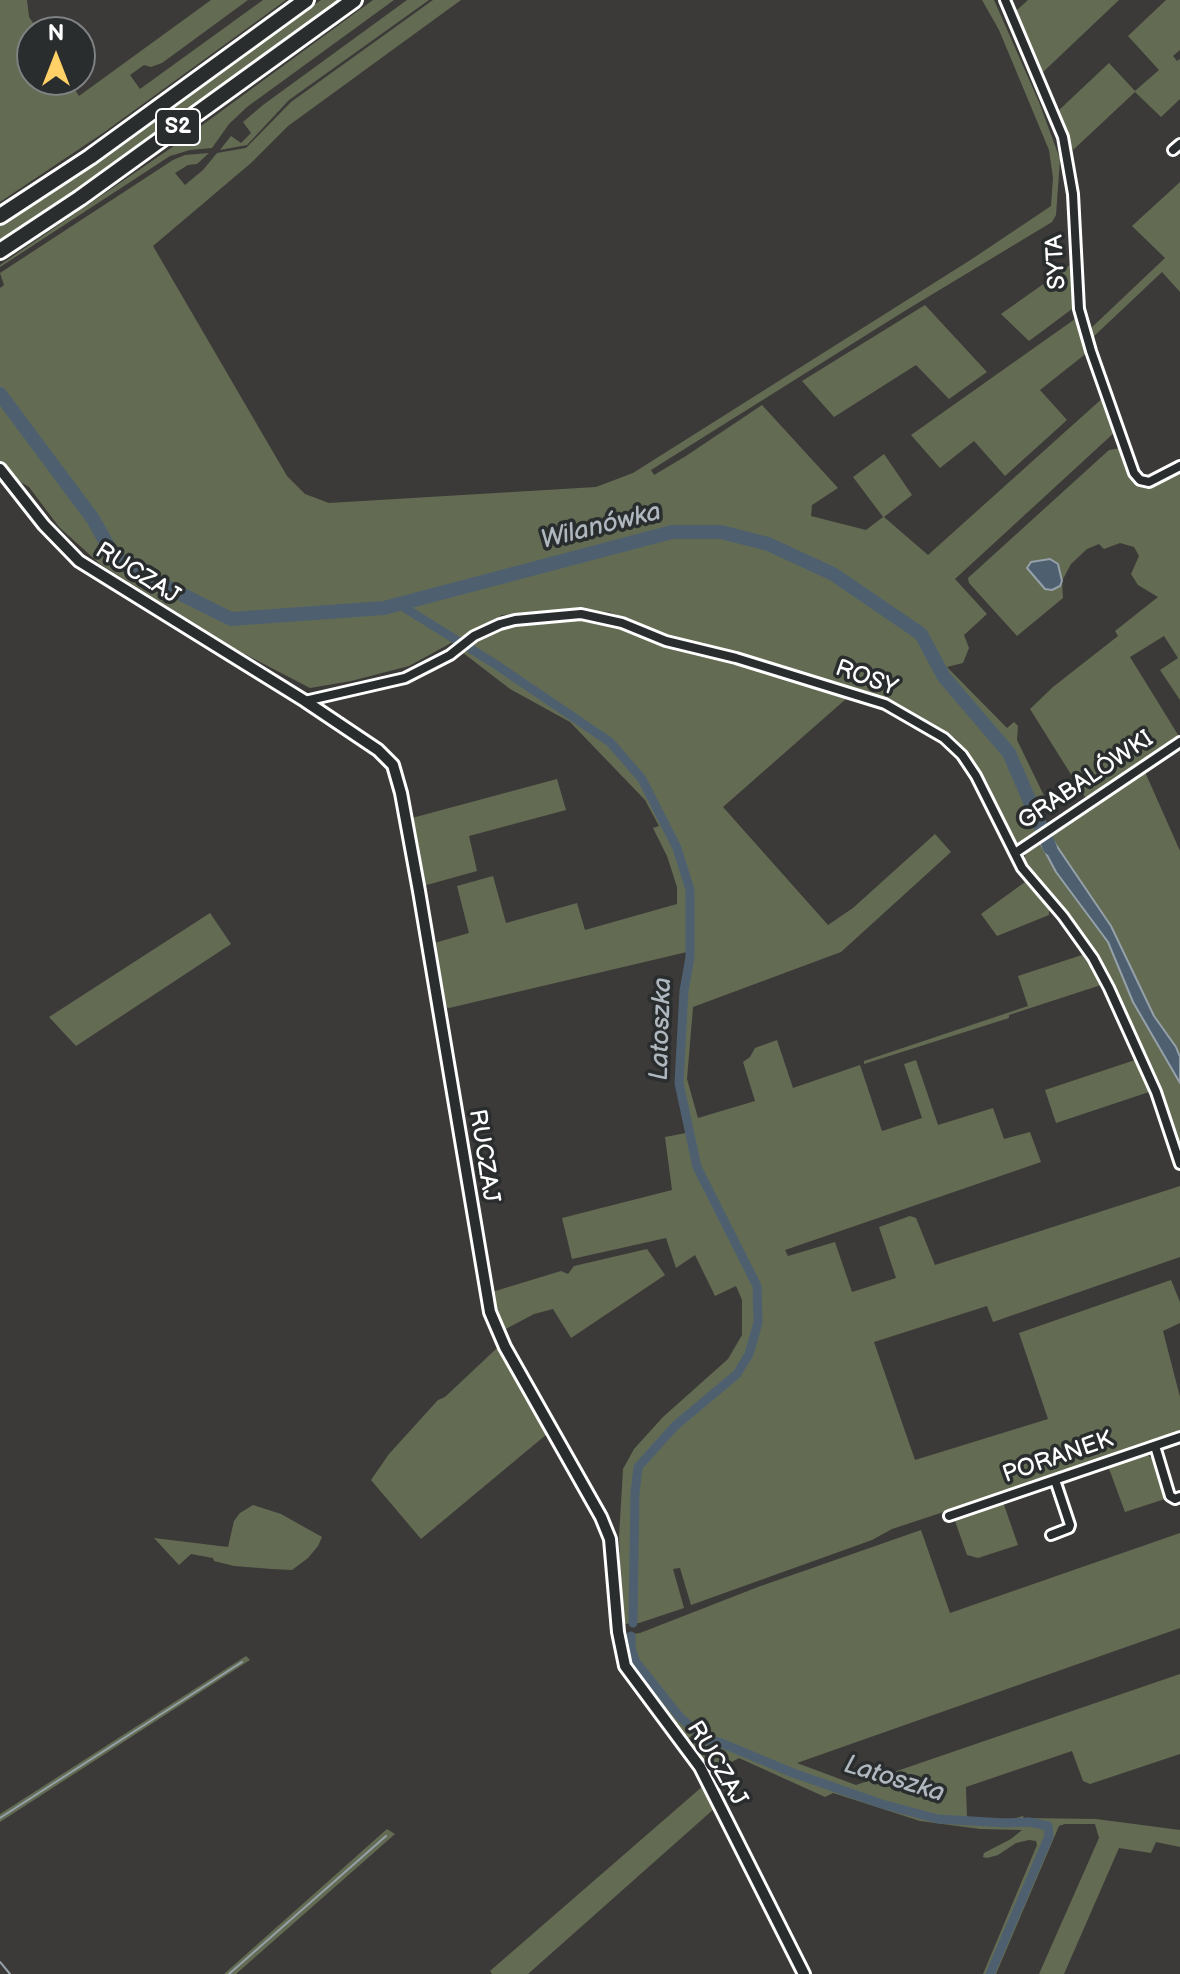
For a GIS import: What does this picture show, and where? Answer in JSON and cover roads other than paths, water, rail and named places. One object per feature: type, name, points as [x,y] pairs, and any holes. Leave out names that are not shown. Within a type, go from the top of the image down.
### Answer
[{"type":"highway","name":"S2","points":[[0,216],[90,157],[306,0]]},
{"type":"highway","name":"S2","points":[[0,251],[80,198],[354,0]]},
{"type":"street","name":"SYTA","points":[[1005,0],[1063,137],[1073,194],[1079,309],[1130,462],[1137,477],[1143,481],[1153,480],[1180,466]]},
{"type":"street","name":"RUCZAJ","points":[[0,469],[44,525],[79,561],[305,701],[378,750],[393,765],[419,891],[490,1312],[511,1359],[601,1517],[610,1539],[618,1632],[625,1666],[700,1767],[804,1974]]},
{"type":"street","name":"ROSY","points":[[305,701],[405,678],[450,655],[474,636],[515,620],[581,614],[622,623],[666,641],[736,658],[885,704],[944,738],[962,755],[993,806],[1022,868],[1063,916],[1093,958],[1156,1092],[1180,1164]]},
{"type":"street","name":"GRABALÓWKI","points":[[1015,853],[1180,742]]},
{"type":"street","name":"PORANEK","points":[[949,1516],[1180,1437]]},
{"type":"street","points":[[1155,1446],[1170,1496],[1175,1499],[1180,1497]]},
{"type":"street","points":[[1051,1535],[1070,1525],[1055,1480]]},
{"type":"water","points":[[1050,559],[1058,564],[1062,581],[1052,590],[1045,589],[1027,568],[1031,562]]},
{"type":"water","points":[[1050,836],[1111,926],[1154,1016],[1176,1047],[1180,1057],[1180,1083],[1133,1002],[1108,942],[1056,872],[1040,842]]},
{"type":"waterway","name":"Wilanówka","points":[[0,394],[93,519],[112,553],[129,568],[231,619],[384,608],[672,532],[721,532],[768,544],[833,574],[921,634],[944,677],[1009,753],[1050,848]]},
{"type":"waterway","name":"Latoszka","points":[[400,605],[495,664],[610,742],[642,779],[677,848],[690,890],[690,957],[684,991],[679,1083],[697,1167],[757,1286],[758,1323],[749,1354],[737,1374],[675,1426],[638,1467],[633,1623]]},
{"type":"waterway","name":"Latoszka","points":[[631,1636],[631,1649],[636,1662],[679,1716],[705,1740],[719,1742],[793,1773],[882,1804],[938,1819],[1029,1822],[1048,1826],[1049,1836],[990,1974]]},
{"type":"waterway","points":[[0,1818],[242,1662]]},
{"type":"waterway","points":[[229,1974],[386,1836]]},
{"type":"waterway","points":[[0,1962],[10,1974]]}]
